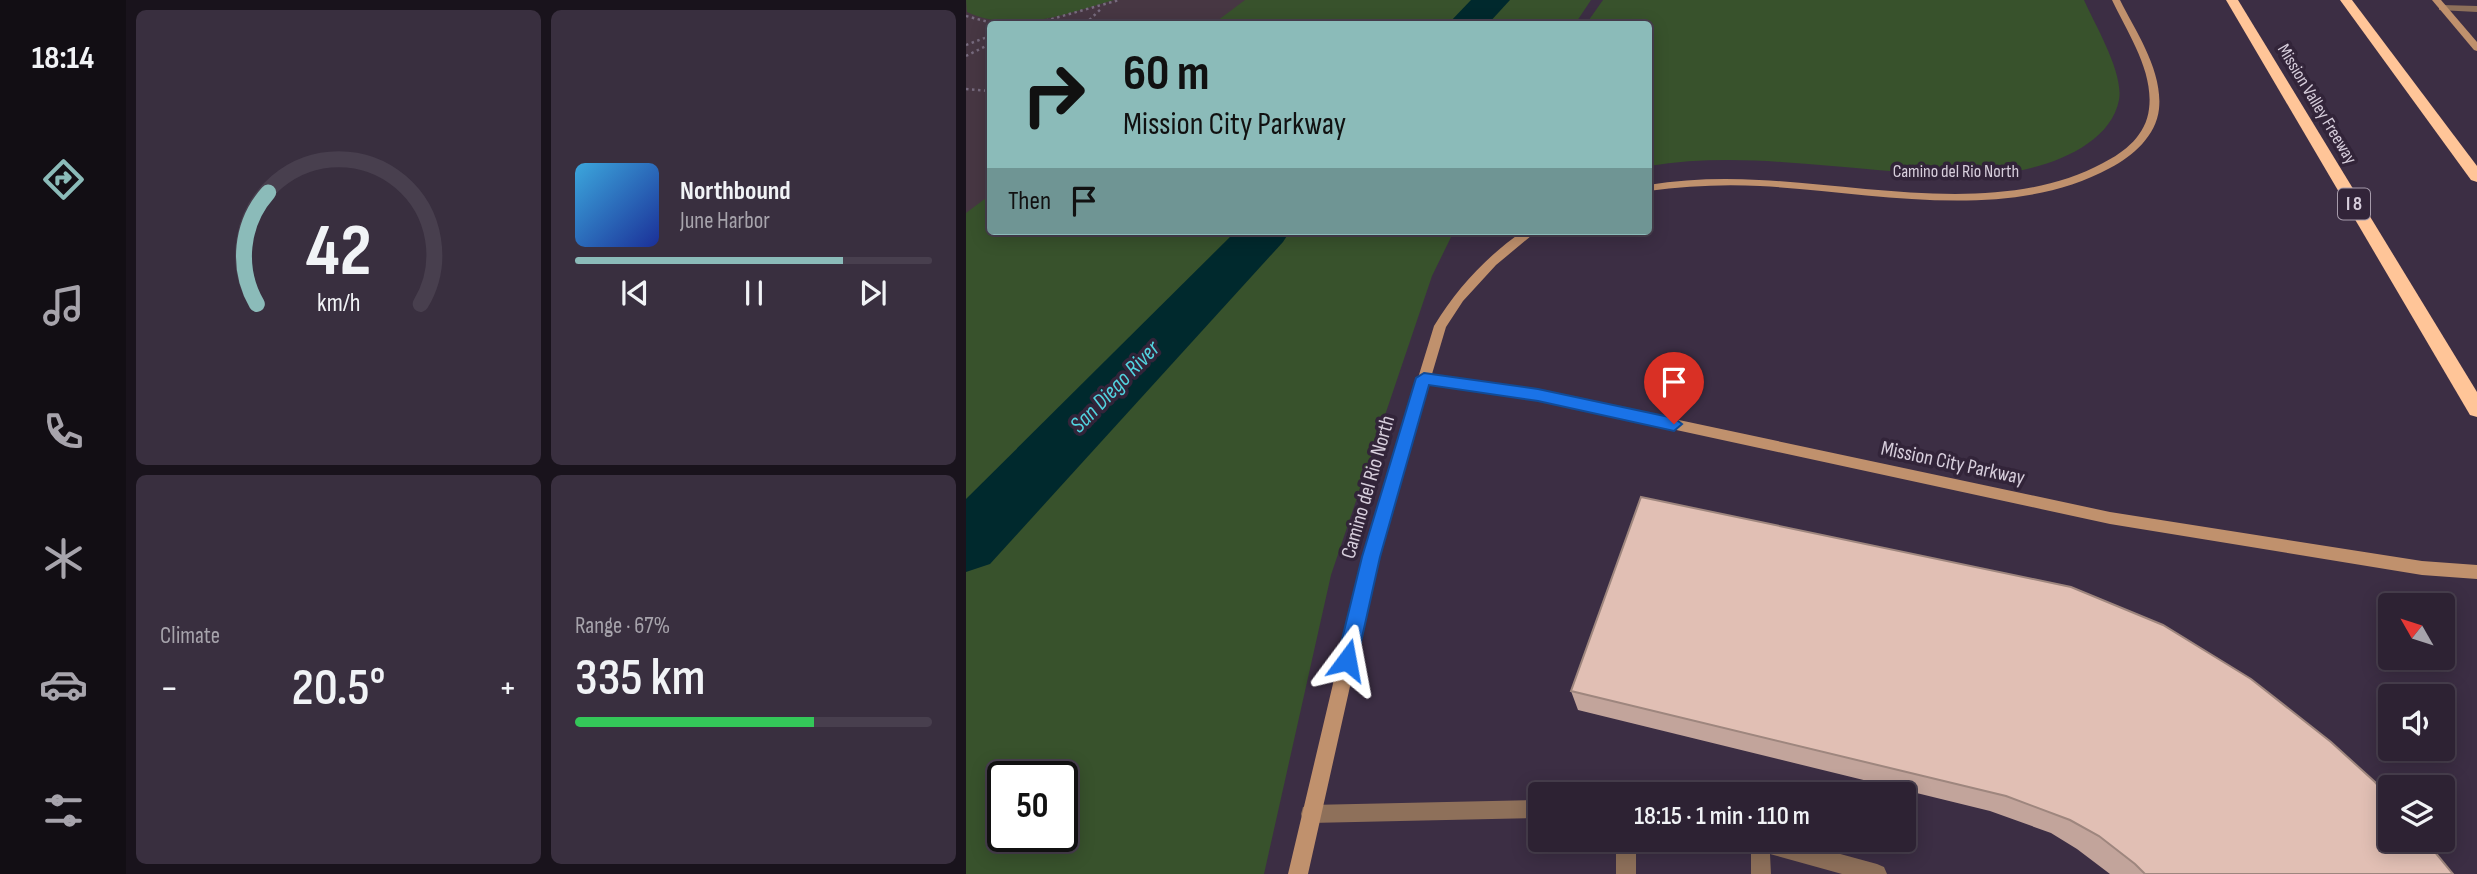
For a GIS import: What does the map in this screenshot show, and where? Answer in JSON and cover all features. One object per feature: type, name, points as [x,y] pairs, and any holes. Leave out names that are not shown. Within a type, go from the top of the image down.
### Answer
[{"type":"highway","name":"Mission Valley Freeway","points":[[2232,0],[2477,409]]},
{"type":"highway","points":[[2346,0],[2477,177]]},
{"type":"main road","name":"Camino del Rio North","points":[[1652,187],[1687,182],[1760,183],[1952,195],[2014,194],[2043,190],[2090,176],[2109,166],[2143,137],[2155,108],[2155,93],[2148,71],[2116,0]]},
{"type":"main road","points":[[2436,0],[2477,48]]},
{"type":"main road","name":"Camino del Rio North","points":[[1298,874],[1371,557],[1440,326],[1461,293],[1488,265],[1526,235]]},
{"type":"main road","name":"Mission City Parkway","points":[[1424,378],[1538,395],[2110,518],[2422,569],[2477,572]]},
{"type":"lane","points":[[2442,8],[2477,9]]},
{"type":"lane","points":[[1310,814],[1528,809]]},
{"type":"lane","points":[[1626,852],[1626,874]]},
{"type":"lane","points":[[1759,852],[1762,874]]},
{"type":"lane","points":[[1797,852],[1877,874]]},
{"type":"path","points":[[1047,21],[1119,0]]},
{"type":"path","points":[[1088,21],[1104,5]]},
{"type":"path","points":[[966,16],[987,22]]},
{"type":"path","points":[[966,45],[987,37]]},
{"type":"path","points":[[966,56],[987,46]]},
{"type":"path","points":[[966,91],[987,91]]},
{"type":"shaded area","points":[[966,0],[1256,0],[1229,21],[987,21],[987,212],[966,229]]},
{"type":"green space","points":[[966,0],[1114,0],[1032,21],[1004,21],[967,12]]},
{"type":"green space","points":[[1245,0],[1591,0],[1577,21],[1217,21]]},
{"type":"green space","points":[[1603,0],[2084,0],[2113,63],[2119,100],[2112,118],[2100,134],[2084,146],[2044,165],[2002,174],[1933,174],[1748,160],[1652,166],[1652,21],[1588,21]]},
{"type":"green space","points":[[987,197],[987,235],[1452,235],[1432,276],[1331,575],[1264,874],[966,874],[966,213]]},
{"type":"building","points":[[1641,497],[2071,587],[2163,625],[2251,679],[2331,742],[2375,782],[2378,786],[2378,852],[2435,852],[2453,874],[2145,874],[2099,836],[2070,820],[2006,796],[1571,691]]},
{"type":"waterway","name":"San Diego River","points":[[1470,21],[1492,0]]},
{"type":"waterway","name":"San Diego River","points":[[966,543],[1261,235]]},
{"type":"route","points":[[1347,660],[1371,557],[1424,378],[1538,395],[1674,424]]}]
